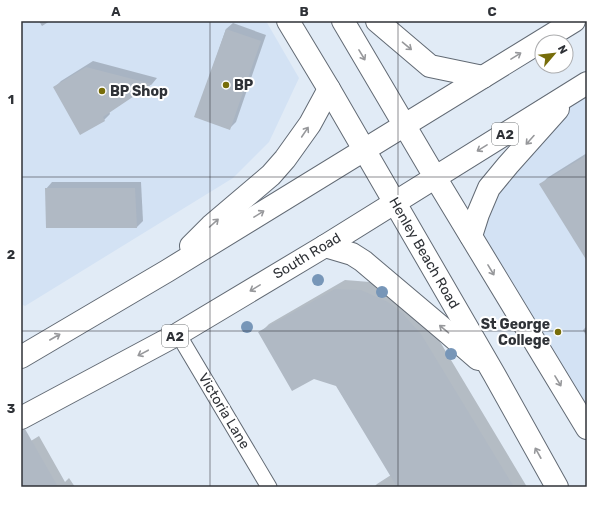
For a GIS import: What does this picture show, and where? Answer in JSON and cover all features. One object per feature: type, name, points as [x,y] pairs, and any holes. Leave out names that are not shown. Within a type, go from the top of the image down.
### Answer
[{"type":"main road","name":"Henley Beach Road","points":[[288,21],[494,374],[557,487]]},
{"type":"main road","points":[[342,21],[587,428]]},
{"type":"main road","points":[[377,21],[430,66],[483,76]]},
{"type":"main road","points":[[21,357],[167,271],[574,21]]},
{"type":"main road","points":[[471,236],[489,188],[508,165],[581,87]]},
{"type":"main road","name":"South Road","points":[[21,418],[178,334],[325,246],[581,87]]},
{"type":"main road","points":[[167,271],[211,226],[271,175],[285,159],[310,124],[329,89]]},
{"type":"main road","points":[[325,246],[352,254],[363,261],[494,374]]},
{"type":"lane","name":"Victoria Lane","points":[[178,334],[269,487]]},
{"type":"shaded area","points":[[21,21],[266,21],[299,78],[269,142],[233,178],[25,306],[21,304]]},
{"type":"shaded area","name":"St George College","points":[[587,82],[587,428],[471,236],[489,188]]},
{"type":"building","points":[[226,29],[261,41],[230,130],[194,117]]},
{"type":"building","name":"BP Shop","points":[[86,67],[152,84],[103,117],[105,121],[80,135],[53,87]]},
{"type":"building","points":[[587,155],[587,261],[539,184]]},
{"type":"building","points":[[45,188],[135,188],[137,228],[46,228]]},
{"type":"building","points":[[335,289],[361,290],[388,302],[403,314],[421,334],[514,487],[397,487],[336,386],[314,379],[292,391],[258,332]]},
{"type":"building","points":[[25,429],[58,487],[21,487],[21,430]]},
{"type":"place","name":"BP","points":[[226,85]]},
{"type":"place","name":"BP Shop","points":[[102,91]]},
{"type":"place","name":"St George College","points":[[558,332]]}]
